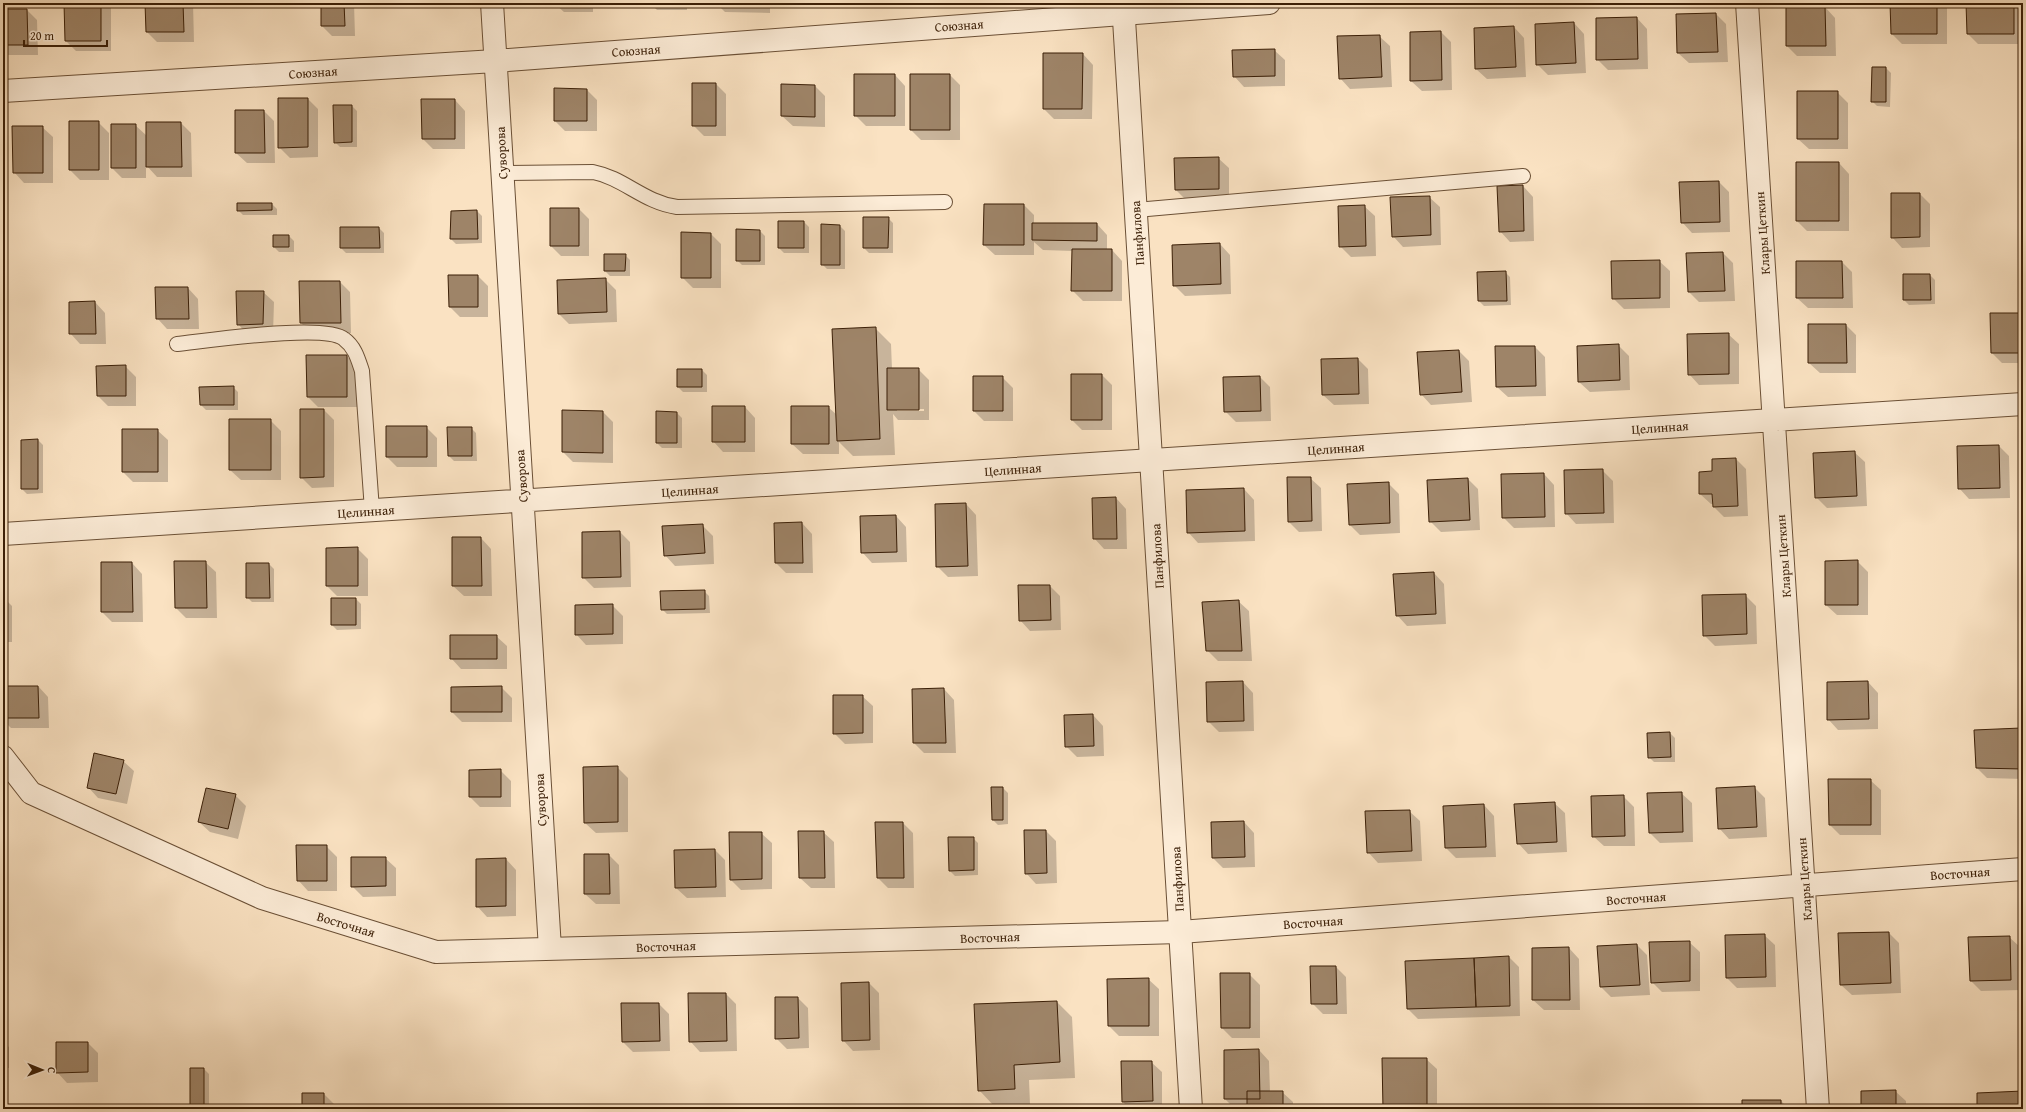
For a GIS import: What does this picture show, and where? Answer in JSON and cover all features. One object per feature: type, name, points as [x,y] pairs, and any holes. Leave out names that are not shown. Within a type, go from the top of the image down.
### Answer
[{"type":"street","name":"Суворова","points":[[492,3],[550,949]]},
{"type":"street","name":"Союзная","points":[[3,91],[495,61],[1123,8],[1269,3]]},
{"type":"street","name":"Клары Цеткин","points":[[1747,3],[1818,1109]]},
{"type":"street","name":"Панфилова","points":[[1123,8],[1191,1109]]},
{"type":"street","name":"Целинная","points":[[3,534],[2023,404]]},
{"type":"street","name":"Восточная","points":[[3,757],[31,793],[262,898],[436,952],[1180,932],[2023,869]]},
{"type":"lane","points":[[502,173],[593,172],[606,174],[662,205],[677,207],[945,202]]},
{"type":"lane","points":[[1136,210],[1523,176]]},
{"type":"lane","points":[[177,344],[303,332],[324,333],[344,338],[356,353],[362,370],[372,510]]},
{"type":"building","points":[[64,3],[101,3],[101,41],[65,41]]},
{"type":"building","points":[[145,3],[183,3],[184,32],[146,32]]},
{"type":"building","points":[[321,3],[344,3],[345,26],[321,26]]},
{"type":"building","points":[[1890,3],[1937,3],[1937,34],[1891,34]]},
{"type":"building","points":[[1966,3],[2014,3],[2014,34],[1967,34]]},
{"type":"building","points":[[1786,6],[1825,6],[1826,46],[1786,46]]},
{"type":"building","points":[[3,9],[27,9],[28,45],[3,45]]},
{"type":"building","points":[[1716,13],[1718,52],[1677,53],[1676,14]]},
{"type":"building","points":[[1637,17],[1638,59],[1596,60],[1596,18]]},
{"type":"building","points":[[1574,22],[1576,63],[1536,65],[1535,24]]},
{"type":"building","points":[[1514,26],[1516,67],[1475,69],[1474,28]]},
{"type":"building","points":[[1441,31],[1442,80],[1410,81],[1410,32]]},
{"type":"building","points":[[1380,35],[1382,77],[1339,79],[1337,36]]},
{"type":"building","points":[[1275,49],[1275,76],[1233,77],[1232,50]]},
{"type":"building","points":[[1043,53],[1083,53],[1082,109],[1043,109]]},
{"type":"building","points":[[1872,67],[1886,67],[1886,102],[1871,102]]},
{"type":"building","points":[[854,74],[895,74],[895,116],[854,116]]},
{"type":"building","points":[[910,74],[950,74],[950,130],[910,130]]},
{"type":"building","points":[[692,83],[716,83],[716,126],[692,126]]},
{"type":"building","points":[[781,84],[815,85],[815,117],[781,116]]},
{"type":"building","points":[[554,88],[587,89],[587,121],[554,121]]},
{"type":"building","points":[[1797,91],[1838,91],[1838,139],[1797,139]]},
{"type":"building","points":[[278,98],[308,98],[308,147],[278,148]]},
{"type":"building","points":[[421,99],[455,99],[455,139],[422,139]]},
{"type":"building","points":[[333,105],[352,105],[352,142],[334,143]]},
{"type":"building","points":[[235,110],[264,110],[265,153],[235,153]]},
{"type":"building","points":[[69,121],[99,121],[99,170],[69,170]]},
{"type":"building","points":[[146,122],[181,122],[182,167],[146,167]]},
{"type":"building","points":[[111,124],[136,124],[136,168],[111,168]]},
{"type":"building","points":[[12,126],[43,126],[43,173],[13,173]]},
{"type":"building","points":[[1219,157],[1219,189],[1175,190],[1174,158]]},
{"type":"building","points":[[1796,162],[1839,162],[1839,221],[1796,221]]},
{"type":"building","points":[[1719,181],[1720,222],[1681,223],[1679,182]]},
{"type":"building","points":[[1523,185],[1524,231],[1499,232],[1497,186]]},
{"type":"building","points":[[1891,193],[1920,193],[1920,237],[1891,238]]},
{"type":"building","points":[[1430,196],[1431,235],[1392,237],[1390,197]]},
{"type":"building","points":[[237,203],[272,203],[272,210],[237,211]]},
{"type":"building","points":[[984,204],[1024,204],[1024,245],[983,245]]},
{"type":"building","points":[[1365,205],[1366,246],[1339,247],[1338,206]]},
{"type":"building","points":[[550,208],[579,208],[579,246],[550,246]]},
{"type":"building","points":[[477,210],[478,239],[450,239],[451,211]]},
{"type":"building","points":[[863,217],[889,217],[888,248],[863,248]]},
{"type":"building","points":[[778,221],[804,221],[804,248],[778,248]]},
{"type":"building","points":[[1032,223],[1097,223],[1097,241],[1032,240]]},
{"type":"building","points":[[821,224],[840,225],[840,265],[821,265]]},
{"type":"building","points":[[340,227],[379,227],[380,248],[340,248]]},
{"type":"building","points":[[736,229],[760,230],[760,261],[736,261]]},
{"type":"building","points":[[681,232],[711,233],[711,278],[681,278]]},
{"type":"building","points":[[273,235],[289,235],[289,247],[273,247]]},
{"type":"building","points":[[1220,243],[1221,284],[1173,286],[1172,245]]},
{"type":"building","points":[[1072,249],[1112,249],[1112,291],[1071,291]]},
{"type":"building","points":[[1723,252],[1725,291],[1688,292],[1686,253]]},
{"type":"building","points":[[604,254],[626,254],[625,271],[604,271]]},
{"type":"building","points":[[1660,260],[1660,298],[1612,299],[1611,261]]},
{"type":"building","points":[[1796,261],[1842,261],[1843,298],[1796,298]]},
{"type":"building","points":[[1506,271],[1507,301],[1478,301],[1477,272]]},
{"type":"building","points":[[1903,274],[1930,274],[1931,300],[1903,300]]},
{"type":"building","points":[[448,275],[478,275],[478,307],[449,307]]},
{"type":"building","points":[[606,278],[607,312],[558,314],[557,280]]},
{"type":"building","points":[[299,281],[340,281],[341,323],[300,323]]},
{"type":"building","points":[[155,287],[188,287],[189,319],[156,319]]},
{"type":"building","points":[[236,291],[264,291],[263,324],[237,325]]},
{"type":"building","points":[[95,301],[96,334],[69,334],[69,302]]},
{"type":"building","points":[[1990,313],[2023,313],[2023,353],[1991,353]]},
{"type":"building","points":[[1808,324],[1846,324],[1847,363],[1808,363]]},
{"type":"building","points":[[876,327],[880,439],[837,441],[832,329]]},
{"type":"building","points":[[1729,333],[1729,374],[1688,375],[1687,334]]},
{"type":"building","points":[[1619,344],[1620,380],[1578,382],[1577,346]]},
{"type":"building","points":[[1495,346],[1535,346],[1536,386],[1496,387]]},
{"type":"building","points":[[1459,350],[1462,392],[1420,395],[1417,352]]},
{"type":"building","points":[[306,355],[347,355],[347,397],[307,397]]},
{"type":"building","points":[[1358,358],[1359,394],[1322,395],[1321,359]]},
{"type":"building","points":[[126,365],[126,396],[97,396],[96,366]]},
{"type":"building","points":[[887,368],[919,368],[919,410],[887,410]]},
{"type":"building","points":[[677,369],[702,369],[702,387],[677,387]]},
{"type":"building","points":[[1071,374],[1102,374],[1102,420],[1071,420]]},
{"type":"building","points":[[973,376],[1003,376],[1003,411],[973,411]]},
{"type":"building","points":[[1260,376],[1261,411],[1224,412],[1223,377]]},
{"type":"building","points":[[234,386],[234,405],[200,405],[199,387]]},
{"type":"building","points":[[712,406],[745,406],[745,442],[712,442]]},
{"type":"building","points":[[791,406],[829,406],[829,444],[791,444]]},
{"type":"building","points":[[300,409],[324,409],[324,477],[300,478]]},
{"type":"building","points":[[562,410],[603,411],[603,453],[562,452]]},
{"type":"building","points":[[656,411],[677,412],[677,443],[656,443]]},
{"type":"building","points":[[229,419],[271,419],[271,470],[229,470]]},
{"type":"building","points":[[386,426],[427,426],[427,457],[386,457]]},
{"type":"building","points":[[447,427],[472,427],[472,456],[448,456]]},
{"type":"building","points":[[122,429],[158,429],[158,472],[122,472]]},
{"type":"building","points":[[38,439],[38,489],[21,489],[21,440]]},
{"type":"building","points":[[1999,445],[2000,488],[1958,489],[1957,446]]},
{"type":"building","points":[[1855,451],[1857,496],[1815,498],[1813,453]]},
{"type":"building","points":[[1736,458],[1738,506],[1713,507],[1712,494],[1699,494],[1699,472],[1712,471],[1712,459]]},
{"type":"building","points":[[1603,469],[1604,513],[1565,514],[1564,470]]},
{"type":"building","points":[[1544,473],[1545,517],[1502,518],[1501,474]]},
{"type":"building","points":[[1287,477],[1311,477],[1312,521],[1288,522]]},
{"type":"building","points":[[1468,478],[1470,520],[1429,522],[1427,480]]},
{"type":"building","points":[[1389,482],[1390,523],[1349,525],[1347,484]]},
{"type":"building","points":[[1244,488],[1245,531],[1187,533],[1186,490]]},
{"type":"building","points":[[1116,497],[1117,539],[1093,539],[1092,498]]},
{"type":"building","points":[[966,503],[968,566],[936,567],[935,504]]},
{"type":"building","points":[[2023,504],[2023,544],[2022,544]]},
{"type":"building","points":[[896,515],[897,552],[861,553],[860,516]]},
{"type":"building","points":[[802,522],[803,563],[775,563],[774,523]]},
{"type":"building","points":[[703,524],[705,553],[664,556],[662,526]]},
{"type":"building","points":[[620,531],[621,577],[582,578],[582,532]]},
{"type":"building","points":[[452,537],[481,537],[482,586],[452,586]]},
{"type":"building","points":[[358,547],[358,586],[326,586],[326,548]]},
{"type":"building","points":[[1858,560],[1858,605],[1825,605],[1825,561]]},
{"type":"building","points":[[174,561],[206,561],[207,608],[175,608]]},
{"type":"building","points":[[101,562],[132,562],[133,612],[101,612]]},
{"type":"building","points":[[246,563],[269,563],[270,598],[246,598]]},
{"type":"building","points":[[1434,572],[1436,614],[1396,616],[1393,574]]},
{"type":"building","points":[[1018,585],[1050,585],[1051,620],[1019,621]]},
{"type":"building","points":[[705,590],[705,609],[661,610],[660,591]]},
{"type":"building","points":[[1746,594],[1747,634],[1703,636],[1702,595]]},
{"type":"building","points":[[331,598],[356,598],[356,625],[331,625]]},
{"type":"building","points":[[3,600],[7,600],[7,637],[3,637]]},
{"type":"building","points":[[1239,600],[1242,651],[1206,651],[1202,602]]},
{"type":"building","points":[[613,604],[613,634],[575,635],[575,605]]},
{"type":"building","points":[[450,635],[497,635],[497,659],[450,659]]},
{"type":"building","points":[[1243,681],[1244,721],[1207,722],[1206,682]]},
{"type":"building","points":[[1868,681],[1869,719],[1827,720],[1827,682]]},
{"type":"building","points":[[3,686],[38,686],[39,718],[3,718]]},
{"type":"building","points":[[502,686],[502,712],[451,712],[451,687]]},
{"type":"building","points":[[944,688],[946,743],[913,743],[912,689]]},
{"type":"building","points":[[833,695],[863,695],[863,733],[833,734]]},
{"type":"building","points":[[1093,714],[1094,746],[1065,747],[1064,715]]},
{"type":"building","points":[[2021,728],[2023,769],[1976,768],[1974,730]]},
{"type":"building","points":[[1670,732],[1671,757],[1648,758],[1647,733]]},
{"type":"building","points":[[94,753],[124,760],[116,794],[87,788]]},
{"type":"building","points":[[618,766],[618,822],[584,823],[583,767]]},
{"type":"building","points":[[501,769],[501,797],[469,797],[469,770]]},
{"type":"building","points":[[1828,779],[1871,779],[1871,825],[1829,825]]},
{"type":"building","points":[[1755,786],[1757,827],[1718,829],[1716,788]]},
{"type":"building","points":[[991,787],[1003,787],[1003,820],[992,820]]},
{"type":"building","points":[[206,788],[236,794],[228,829],[198,822]]},
{"type":"building","points":[[1682,792],[1683,832],[1649,833],[1647,793]]},
{"type":"building","points":[[1624,795],[1625,836],[1592,837],[1591,796]]},
{"type":"building","points":[[1555,802],[1557,842],[1517,844],[1514,804]]},
{"type":"building","points":[[1484,804],[1486,847],[1445,848],[1443,806]]},
{"type":"building","points":[[1410,810],[1412,851],[1367,853],[1365,811]]},
{"type":"building","points":[[1244,821],[1245,857],[1212,858],[1211,822]]},
{"type":"building","points":[[875,822],[903,822],[904,878],[877,878]]},
{"type":"building","points":[[1024,830],[1046,830],[1047,873],[1025,874]]},
{"type":"building","points":[[798,831],[824,831],[825,878],[799,878]]},
{"type":"building","points":[[729,832],[762,832],[762,879],[730,880]]},
{"type":"building","points":[[948,837],[974,837],[974,870],[949,871]]},
{"type":"building","points":[[296,845],[327,845],[327,881],[297,881]]},
{"type":"building","points":[[715,849],[716,887],[675,888],[674,850]]},
{"type":"building","points":[[584,854],[609,854],[610,894],[584,894]]},
{"type":"building","points":[[351,857],[386,857],[386,886],[351,887]]},
{"type":"building","points":[[506,858],[506,906],[476,907],[476,859]]},
{"type":"building","points":[[1889,932],[1891,983],[1840,985],[1838,933]]},
{"type":"building","points":[[1765,934],[1766,977],[1726,978],[1725,935]]},
{"type":"building","points":[[2010,936],[2011,980],[1970,981],[1968,937]]},
{"type":"building","points":[[1690,941],[1690,981],[1651,983],[1649,942]]},
{"type":"building","points":[[1637,944],[1640,985],[1600,987],[1597,946]]},
{"type":"building","points":[[1569,947],[1570,1000],[1532,1000],[1532,948]]},
{"type":"building","points":[[1509,956],[1510,1006],[1476,1007],[1474,958]]},
{"type":"building","points":[[1474,958],[1476,1007],[1407,1009],[1405,961]]},
{"type":"building","points":[[1310,966],[1336,966],[1337,1004],[1311,1004]]},
{"type":"building","points":[[1220,973],[1250,973],[1250,1028],[1221,1028]]},
{"type":"building","points":[[1149,978],[1149,1026],[1108,1026],[1107,979]]},
{"type":"building","points":[[869,982],[870,1040],[842,1041],[841,983]]},
{"type":"building","points":[[688,993],[726,993],[727,1041],[689,1042]]},
{"type":"building","points":[[775,997],[798,997],[799,1038],[775,1039]]},
{"type":"building","points":[[1057,1001],[1060,1062],[1014,1065],[1015,1089],[978,1091],[974,1004]]},
{"type":"building","points":[[621,1003],[659,1003],[660,1041],[622,1042]]},
{"type":"building","points":[[3,1041],[5,1041],[5,1063],[3,1063]]},
{"type":"building","points":[[56,1042],[88,1042],[88,1072],[56,1073]]},
{"type":"building","points":[[1259,1049],[1260,1099],[1224,1099],[1224,1050]]},
{"type":"building","points":[[1382,1058],[1427,1058],[1427,1109],[1383,1109]]},
{"type":"building","points":[[1121,1061],[1152,1061],[1153,1101],[1122,1102]]},
{"type":"building","points":[[190,1068],[204,1068],[204,1105],[190,1105]]},
{"type":"building","points":[[1896,1090],[1896,1109],[1861,1109],[1861,1091]]},
{"type":"building","points":[[1247,1091],[1283,1091],[1283,1109],[1247,1109]]},
{"type":"building","points":[[2023,1091],[2023,1109],[1977,1109],[1977,1093]]},
{"type":"building","points":[[302,1093],[324,1093],[324,1109],[302,1109]]},
{"type":"building","points":[[1742,1100],[1781,1100],[1781,1109],[1742,1109]]}]
